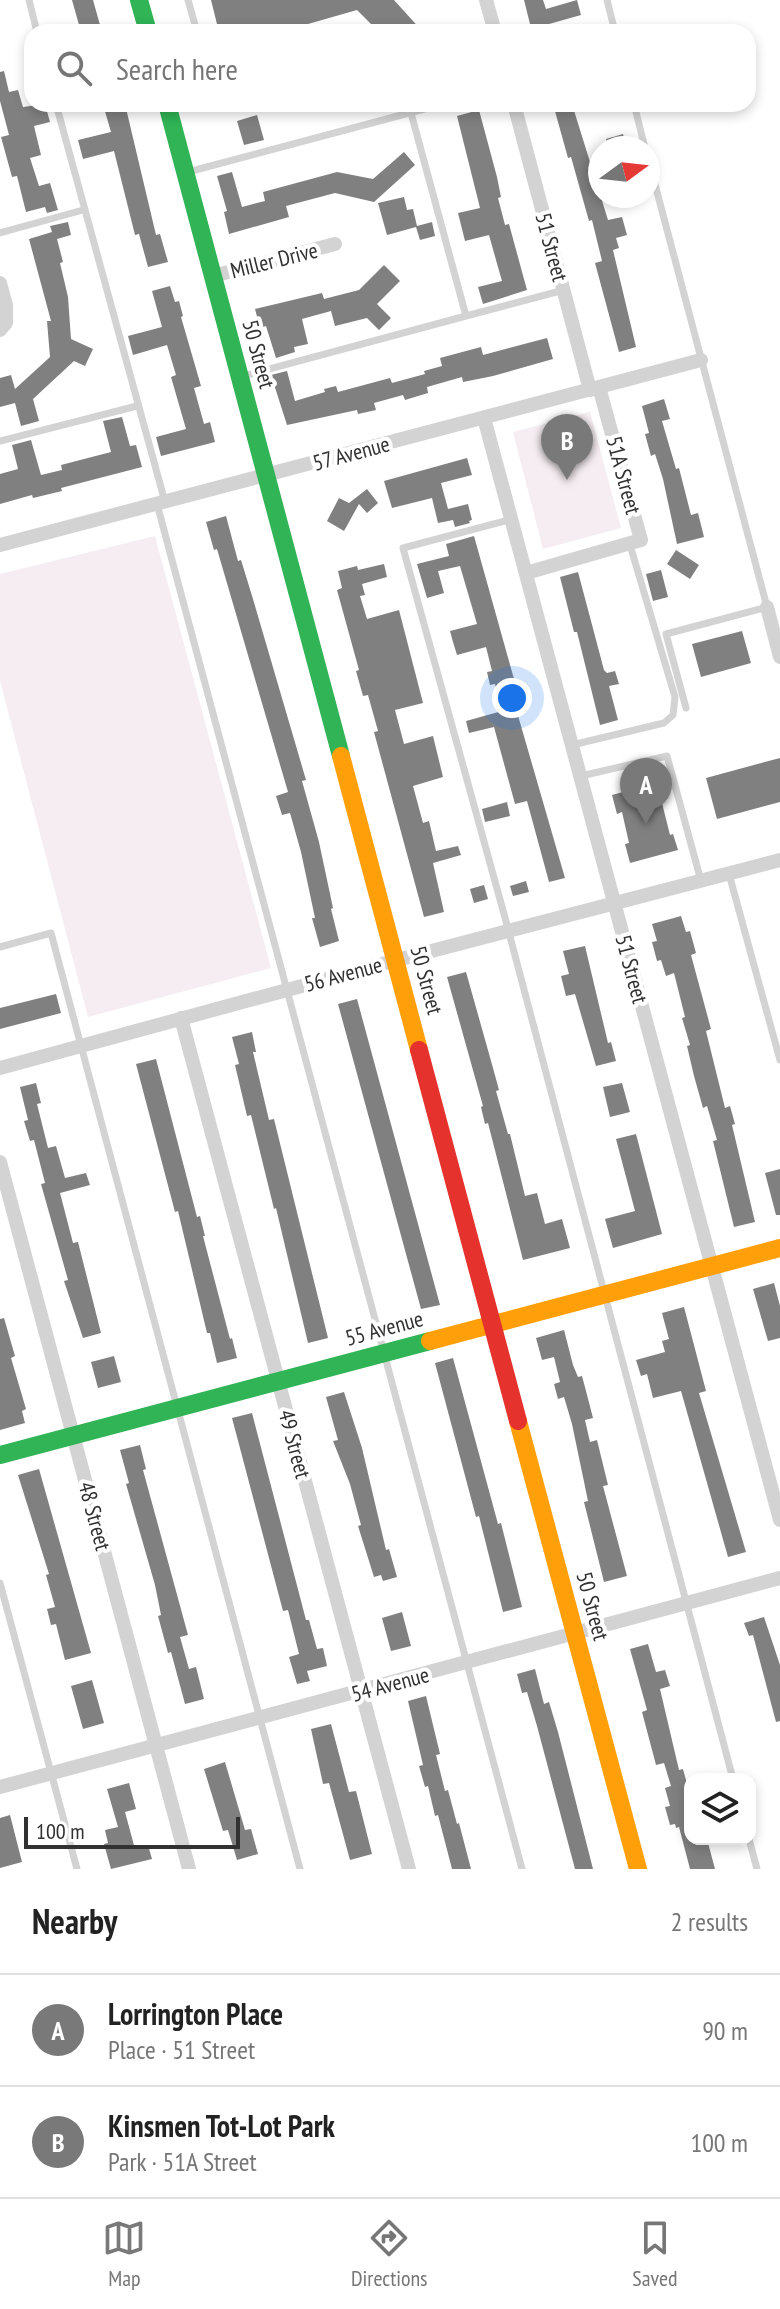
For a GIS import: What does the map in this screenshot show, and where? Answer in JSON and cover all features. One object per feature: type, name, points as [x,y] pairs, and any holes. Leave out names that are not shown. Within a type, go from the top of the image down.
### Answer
[{"type":"street","points":[[139,0],[146,24]]},
{"type":"street","points":[[486,0],[493,24]]},
{"type":"street","name":"50 Street","points":[[169,112],[638,1869]]},
{"type":"street","name":"51 Street","points":[[516,112],[564,290],[595,388]]},
{"type":"street","name":"Miller Drive","points":[[213,276],[335,244]]},
{"type":"street","points":[[0,283],[6,305],[6,323],[0,330]]},
{"type":"street","name":"57 Avenue","points":[[0,545],[701,360]]},
{"type":"street","name":"51A Street","points":[[526,573],[641,540],[595,388]]},
{"type":"street","name":"51 Street","points":[[484,418],[780,1520]]},
{"type":"street","points":[[767,607],[780,657]]},
{"type":"street","name":"56 Avenue","points":[[0,1068],[780,860]]},
{"type":"street","name":"49 Street","points":[[181,1018],[409,1869]]},
{"type":"street","name":"48 Street","points":[[0,1162],[189,1869]]},
{"type":"street","name":"55 Avenue","points":[[0,1455],[780,1248]]},
{"type":"street","name":"54 Avenue","points":[[0,1787],[780,1578]]},
{"type":"lane","points":[[29,0],[35,24]]},
{"type":"lane","points":[[188,0],[195,24]]},
{"type":"lane","points":[[607,0],[613,24]]},
{"type":"lane","points":[[58,112],[287,990],[522,1869]]},
{"type":"lane","points":[[186,173],[415,112]]},
{"type":"lane","points":[[636,112],[642,136]]},
{"type":"lane","points":[[411,113],[466,316]]},
{"type":"lane","points":[[660,204],[767,607],[666,634],[686,708]]},
{"type":"lane","points":[[0,233],[83,210]]},
{"type":"lane","points":[[240,377],[564,290]]},
{"type":"lane","points":[[0,441],[137,406]]},
{"type":"lane","points":[[512,519],[403,548],[731,1773]]},
{"type":"lane","points":[[572,745],[664,723],[673,715],[675,697],[630,545]]},
{"type":"lane","points":[[581,776],[667,756],[701,881]]},
{"type":"lane","points":[[729,874],[780,1060]]},
{"type":"lane","points":[[0,947],[51,933],[300,1869]]},
{"type":"lane","points":[[0,1583],[77,1869]]},
{"type":"lane","points":[[751,1845],[757,1869]]},
{"type":"shaded area","points":[[590,412],[621,528],[543,549],[513,432]]},
{"type":"shaded area","points":[[155,536],[271,968],[88,1017],[0,681],[0,574]]},
{"type":"building","points":[[72,0],[93,0],[100,24],[79,24]]},
{"type":"building","points":[[211,0],[394,0],[416,24],[371,24],[357,10],[308,24],[217,24]]},
{"type":"building","points":[[524,0],[543,0],[546,9],[577,0],[581,15],[549,24],[530,24]]},
{"type":"building","points":[[4,71],[9,92],[18,90],[24,112],[47,112],[50,122],[34,126],[41,155],[30,158],[39,186],[50,183],[58,210],[47,213],[45,207],[26,212],[17,176],[12,177],[1,137],[9,135],[0,101],[0,72]]},
{"type":"building","points":[[105,112],[127,112],[156,235],[160,234],[168,262],[148,267],[139,234],[135,235],[114,151],[83,159],[78,140],[111,132]]},
{"type":"building","points":[[480,112],[497,177],[501,197],[498,198],[505,225],[509,224],[527,290],[483,304],[478,287],[502,281],[489,235],[465,241],[458,213],[480,208],[457,116]]},
{"type":"building","points":[[555,112],[574,112],[588,156],[588,208],[604,208],[608,220],[622,217],[627,235],[616,238],[619,248],[613,250],[636,347],[619,352],[595,263],[602,261],[592,220],[589,221],[571,157],[568,158]]},
{"type":"building","points":[[257,115],[264,140],[244,145],[237,121]]},
{"type":"building","points":[[404,152],[415,165],[374,202],[335,193],[286,206],[289,217],[229,234],[224,212],[227,211],[217,176],[232,172],[242,207],[265,201],[263,192],[337,172],[373,179]]},
{"type":"building","points":[[404,197],[407,210],[413,209],[417,226],[432,222],[435,236],[420,240],[416,227],[387,235],[378,203]]},
{"type":"building","points":[[68,222],[71,235],[57,239],[68,297],[71,339],[93,349],[85,366],[74,361],[33,399],[39,421],[21,426],[15,403],[0,407],[0,378],[11,375],[15,389],[50,357],[47,321],[51,321],[29,239],[52,232],[50,226]]},
{"type":"building","points":[[384,265],[400,281],[377,304],[391,318],[379,330],[367,318],[335,326],[331,311],[302,319],[308,344],[294,347],[295,352],[276,358],[266,326],[260,328],[255,309],[322,293],[324,299],[359,290]]},
{"type":"building","points":[[170,286],[175,302],[179,301],[201,386],[194,388],[204,424],[210,422],[215,442],[161,456],[156,437],[186,429],[171,377],[176,375],[167,345],[133,355],[128,336],[162,327],[152,291]]},
{"type":"building","points":[[547,338],[553,359],[493,376],[463,382],[462,377],[427,387],[428,393],[405,400],[403,395],[374,403],[376,410],[358,414],[357,410],[287,425],[271,375],[287,371],[295,401],[336,386],[338,392],[390,378],[392,383],[425,374],[424,371],[442,366],[440,358],[481,347],[483,355]]},
{"type":"building","points":[[664,399],[670,419],[662,421],[691,515],[698,513],[704,537],[677,544],[663,479],[655,454],[651,456],[645,434],[649,433],[642,406]]},
{"type":"building","points":[[122,417],[130,446],[136,445],[142,467],[61,488],[62,491],[0,504],[0,474],[18,469],[12,445],[31,440],[41,475],[62,470],[61,465],[111,452],[103,421]]},
{"type":"building","points":[[467,458],[472,475],[441,483],[448,509],[468,504],[470,523],[455,527],[453,520],[438,523],[432,498],[392,508],[384,481]]},
{"type":"building","points":[[367,489],[378,503],[367,513],[359,504],[344,531],[327,521],[339,498],[349,503]]},
{"type":"building","points":[[226,516],[306,780],[302,781],[319,842],[339,941],[320,947],[290,813],[282,815],[276,796],[288,792],[217,549],[214,550],[206,522]]},
{"type":"building","points":[[474,536],[514,679],[511,680],[519,719],[565,878],[549,882],[527,801],[515,804],[494,727],[469,733],[466,721],[502,711],[495,684],[490,685],[487,672],[492,671],[486,647],[457,655],[453,642],[450,631],[477,624],[460,566],[438,571],[444,593],[427,598],[417,564],[449,556],[446,544]]},
{"type":"building","points":[[676,550],[699,565],[690,579],[667,564]]},
{"type":"building","points":[[384,564],[387,577],[362,584],[365,595],[360,596],[367,619],[399,610],[423,703],[395,710],[404,744],[433,736],[443,777],[413,786],[423,823],[429,821],[436,851],[458,846],[461,855],[433,863],[444,912],[424,917],[374,732],[378,731],[368,695],[363,696],[337,590],[342,588],[338,571]]},
{"type":"building","points":[[661,570],[668,597],[653,601],[646,574]]},
{"type":"building","points":[[578,572],[604,670],[607,673],[615,671],[619,684],[609,686],[618,720],[600,725],[560,577]]},
{"type":"building","points":[[742,631],[751,663],[701,677],[692,644]]},
{"type":"building","points":[[780,758],[780,802],[717,819],[706,778]]},
{"type":"building","points":[[660,782],[670,835],[673,834],[678,850],[630,863],[622,812],[617,814],[612,795]]},
{"type":"building","points":[[507,802],[510,816],[485,822],[482,809]]},
{"type":"building","points":[[526,881],[529,892],[513,896],[510,886]]},
{"type":"building","points":[[484,885],[488,899],[474,903],[470,889]]},
{"type":"building","points":[[681,916],[686,932],[690,931],[696,953],[691,955],[711,1029],[706,1031],[725,1108],[730,1106],[735,1124],[732,1125],[755,1222],[734,1227],[713,1141],[717,1140],[694,1076],[682,1018],[685,1017],[674,973],[666,976],[661,960],[657,961],[652,942],[657,941],[652,924]]},
{"type":"building","points":[[585,946],[608,1043],[611,1042],[616,1061],[596,1066],[575,994],[566,996],[561,976],[569,974],[563,951]]},
{"type":"building","points":[[466,972],[525,1196],[537,1193],[545,1224],[562,1219],[570,1248],[523,1260],[447,977]]},
{"type":"building","points":[[56,994],[61,1013],[0,1029],[0,1008]]},
{"type":"building","points":[[357,999],[440,1305],[421,1309],[338,1004]]},
{"type":"building","points":[[252,1032],[256,1052],[253,1052],[269,1120],[274,1119],[328,1338],[308,1343],[276,1208],[251,1115],[247,1116],[235,1065],[239,1064],[232,1037]]},
{"type":"building","points":[[156,1059],[237,1358],[217,1363],[136,1064]]},
{"type":"building","points":[[36,1083],[41,1103],[37,1104],[48,1148],[56,1146],[65,1178],[86,1173],[90,1185],[60,1193],[73,1243],[78,1242],[101,1333],[83,1338],[64,1281],[68,1280],[41,1184],[45,1183],[34,1140],[30,1141],[24,1121],[28,1120],[20,1087]]},
{"type":"building","points":[[622,1083],[630,1112],[610,1117],[603,1087]]},
{"type":"building","points":[[636,1134],[662,1234],[613,1248],[605,1219],[635,1211],[616,1139]]},
{"type":"building","points":[[780,1169],[780,1215],[776,1215],[765,1173]]},
{"type":"building","points":[[774,1283],[780,1306],[780,1338],[768,1341],[753,1289]]},
{"type":"building","points":[[684,1307],[706,1391],[699,1393],[746,1552],[728,1557],[681,1391],[653,1398],[647,1374],[641,1376],[636,1360],[665,1352],[662,1341],[669,1339],[662,1313]]},
{"type":"building","points":[[4,1318],[15,1356],[11,1358],[26,1409],[22,1411],[25,1423],[0,1430],[0,1319]]},
{"type":"building","points":[[564,1330],[573,1365],[578,1377],[582,1376],[593,1418],[585,1420],[590,1442],[597,1440],[608,1485],[603,1486],[627,1576],[604,1582],[584,1502],[588,1501],[572,1424],[564,1397],[558,1399],[554,1384],[560,1382],[554,1357],[542,1360],[536,1338]]},
{"type":"building","points":[[114,1356],[121,1382],[98,1388],[91,1362]]},
{"type":"building","points":[[453,1358],[522,1607],[503,1612],[435,1363]]},
{"type":"building","points":[[344,1392],[362,1448],[386,1550],[389,1549],[397,1577],[383,1581],[381,1575],[374,1577],[358,1526],[361,1525],[350,1484],[333,1441],[338,1440],[326,1397]]},
{"type":"building","points":[[252,1413],[306,1620],[309,1620],[317,1649],[323,1648],[327,1666],[307,1671],[310,1681],[297,1684],[289,1657],[299,1654],[288,1610],[283,1611],[232,1418]]},
{"type":"building","points":[[140,1445],[146,1469],[143,1470],[188,1635],[180,1637],[189,1669],[196,1667],[204,1699],[185,1704],[158,1616],[161,1615],[155,1585],[126,1484],[129,1483],[120,1450]]},
{"type":"building","points":[[39,1469],[91,1653],[65,1660],[56,1624],[51,1625],[47,1609],[55,1607],[46,1575],[49,1574],[18,1475]]},
{"type":"building","points":[[402,1612],[411,1646],[391,1651],[382,1618]]},
{"type":"building","points":[[764,1617],[780,1665],[780,1721],[776,1722],[753,1635],[749,1636],[744,1623]]},
{"type":"building","points":[[648,1644],[656,1672],[665,1670],[670,1686],[660,1689],[679,1770],[683,1769],[684,1773],[684,1845],[709,1845],[715,1869],[690,1869],[679,1827],[670,1825],[665,1807],[670,1806],[665,1788],[671,1786],[664,1763],[656,1765],[642,1712],[647,1710],[630,1649]]},
{"type":"building","points":[[535,1669],[544,1704],[549,1702],[558,1732],[593,1869],[575,1869],[527,1692],[522,1693],[517,1674]]},
{"type":"building","points":[[92,1680],[104,1723],[83,1729],[71,1686]]},
{"type":"building","points":[[426,1696],[445,1791],[448,1790],[459,1823],[471,1869],[452,1869],[438,1815],[435,1816],[428,1786],[425,1787],[419,1766],[423,1765],[408,1701]]},
{"type":"building","points":[[331,1724],[349,1792],[356,1791],[372,1854],[350,1860],[329,1783],[323,1784],[311,1729]]},
{"type":"building","points":[[225,1762],[245,1830],[251,1829],[258,1854],[237,1860],[228,1830],[223,1831],[204,1769]]},
{"type":"building","points":[[129,1783],[136,1809],[125,1812],[135,1849],[148,1845],[152,1859],[111,1869],[104,1844],[108,1843],[105,1830],[118,1827],[107,1789]]},
{"type":"building","points":[[10,1815],[22,1862],[0,1868],[0,1818]]},
{"type":"traffic: fast","points":[[139,0],[146,24]]},
{"type":"traffic: fast","points":[[169,112],[341,756]]},
{"type":"traffic: fast","points":[[0,1455],[430,1341]]},
{"type":"traffic: slow","points":[[341,756],[419,1050]]},
{"type":"traffic: slow","points":[[430,1341],[780,1248]]},
{"type":"traffic: slow","points":[[518,1421],[638,1869]]},
{"type":"traffic: jam","points":[[419,1050],[518,1421]]},
{"type":"place","name":"Kinsmen Tot-Lot Park","points":[[567,480]]},
{"type":"place","name":"Lorrington Place","points":[[646,824]]}]
